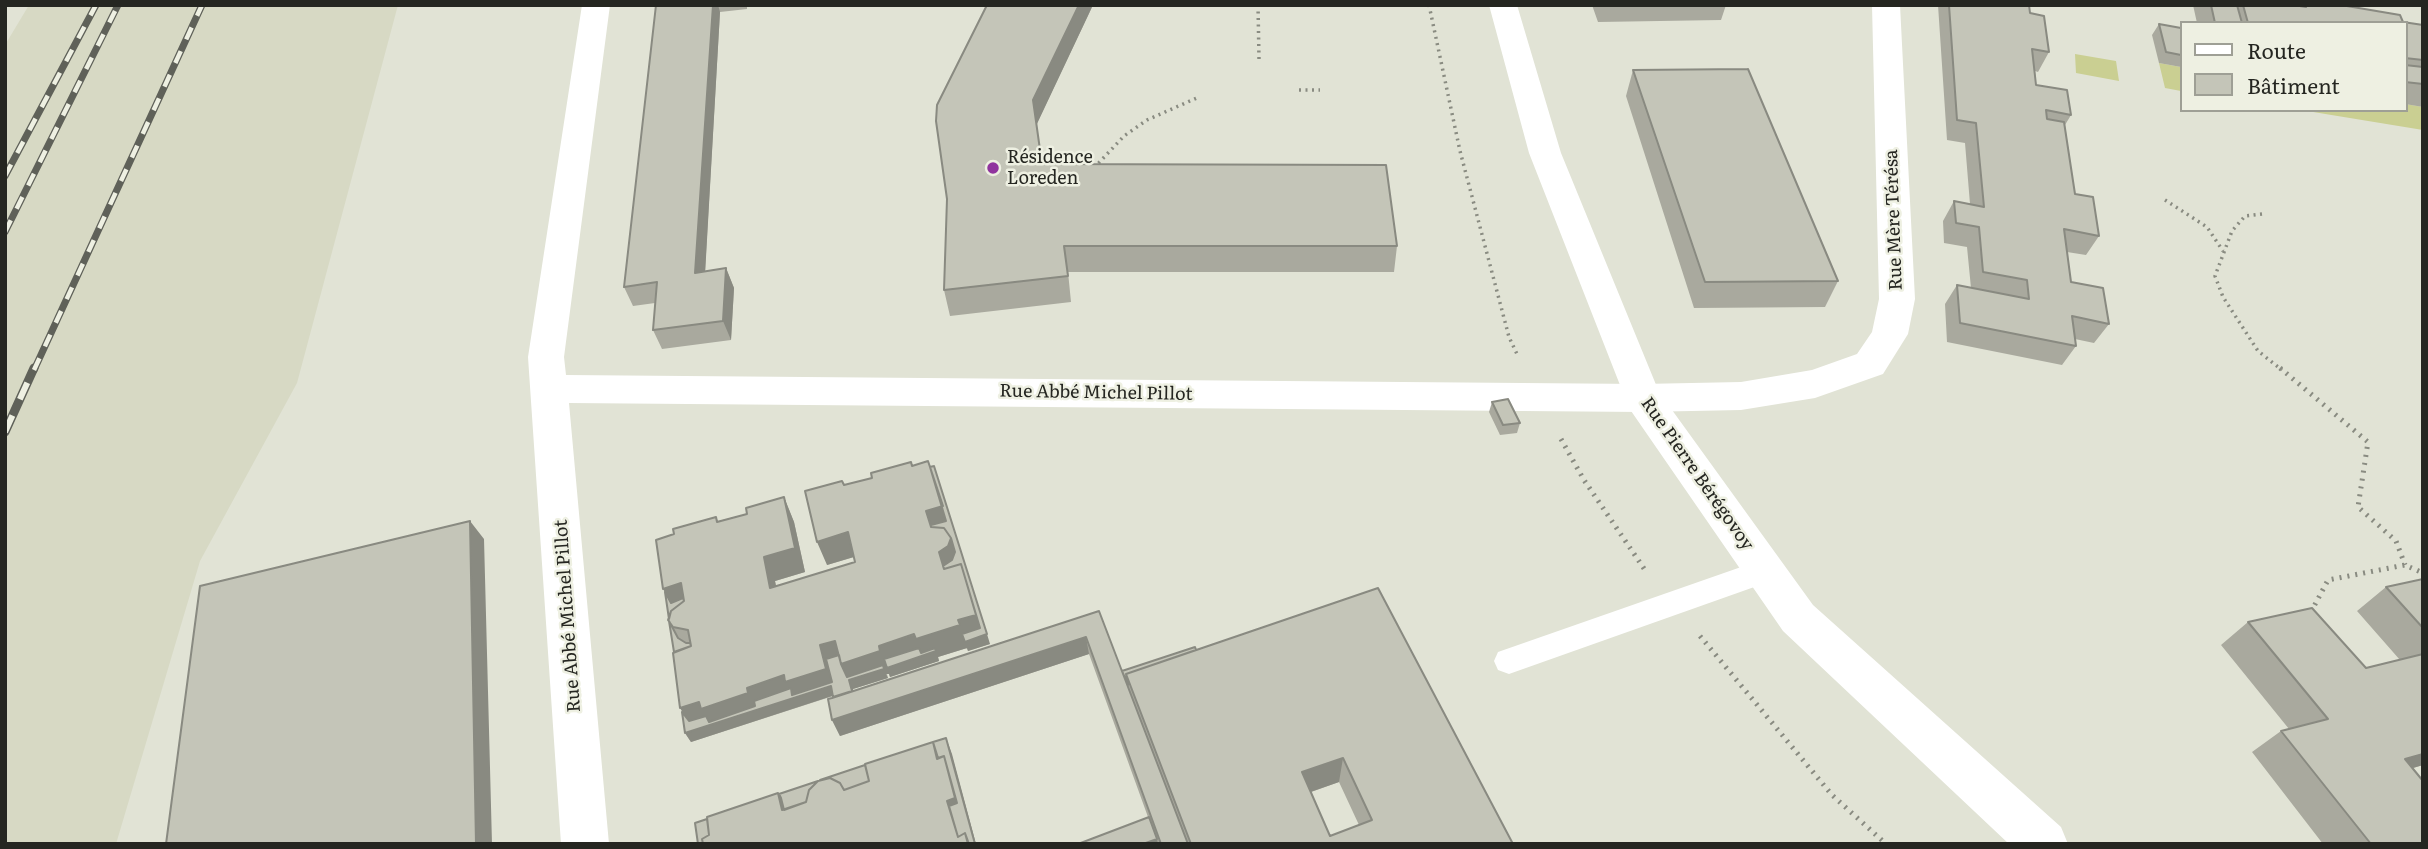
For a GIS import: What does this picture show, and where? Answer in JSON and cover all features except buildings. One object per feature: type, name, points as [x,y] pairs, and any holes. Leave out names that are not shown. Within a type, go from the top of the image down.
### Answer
[{"type":"street","name":"Rue Abbé Michel Pillot","points":[[585,844],[547,357],[597,5]]},
{"type":"street","name":"Rue Pierre Bérégovoy","points":[[1503,5],[1545,153],[1642,398],[1798,618],[2044,844]]},
{"type":"street","name":"Rue Mère Térésa","points":[[1642,398],[1741,396],[1815,384],[1870,364],[1890,334],[1897,299],[1886,5]]},
{"type":"street","name":"Rue Abbé Michel Pillot","points":[[551,388],[1642,398]]},
{"type":"lane","points":[[1509,661],[1764,571]]},
{"type":"path","points":[[1258,5],[1259,59]]},
{"type":"path","points":[[1429,5],[1460,151],[1508,337],[1537,397],[1584,480],[1647,573],[1832,795],[1886,844]]},
{"type":"path","points":[[1300,90],[1320,90]]},
{"type":"path","points":[[1088,175],[1124,136],[1168,109],[1199,97]]},
{"type":"path","points":[[2165,200],[2207,228],[2223,252]]},
{"type":"path","points":[[2262,214],[2245,216],[2232,232],[2215,275],[2222,297],[2258,351],[2325,404],[2368,443],[2358,507],[2396,541],[2405,565]]},
{"type":"path","points":[[2318,619],[2310,611],[2328,580],[2405,565],[2423,573]]},
{"type":"shaded area","points":[[29,5],[398,5],[297,383],[200,561],[116,844],[5,844],[5,45]]},
{"type":"green space","points":[[2075,54],[2116,61],[2119,81],[2076,73]]},
{"type":"green space","points":[[2159,63],[2180,67],[2180,91],[2165,88]]},
{"type":"green space","points":[[2407,104],[2423,107],[2423,130],[2313,112],[2407,112]]},
{"type":"railway","points":[[5,176],[96,5]]},
{"type":"railway","points":[[5,232],[118,5]]},
{"type":"railway","points":[[34,370],[202,5]]},
{"type":"railway","points":[[5,432],[34,368]]},
{"type":"place","name":"Résidence Loreden","points":[[993,168]]}]
